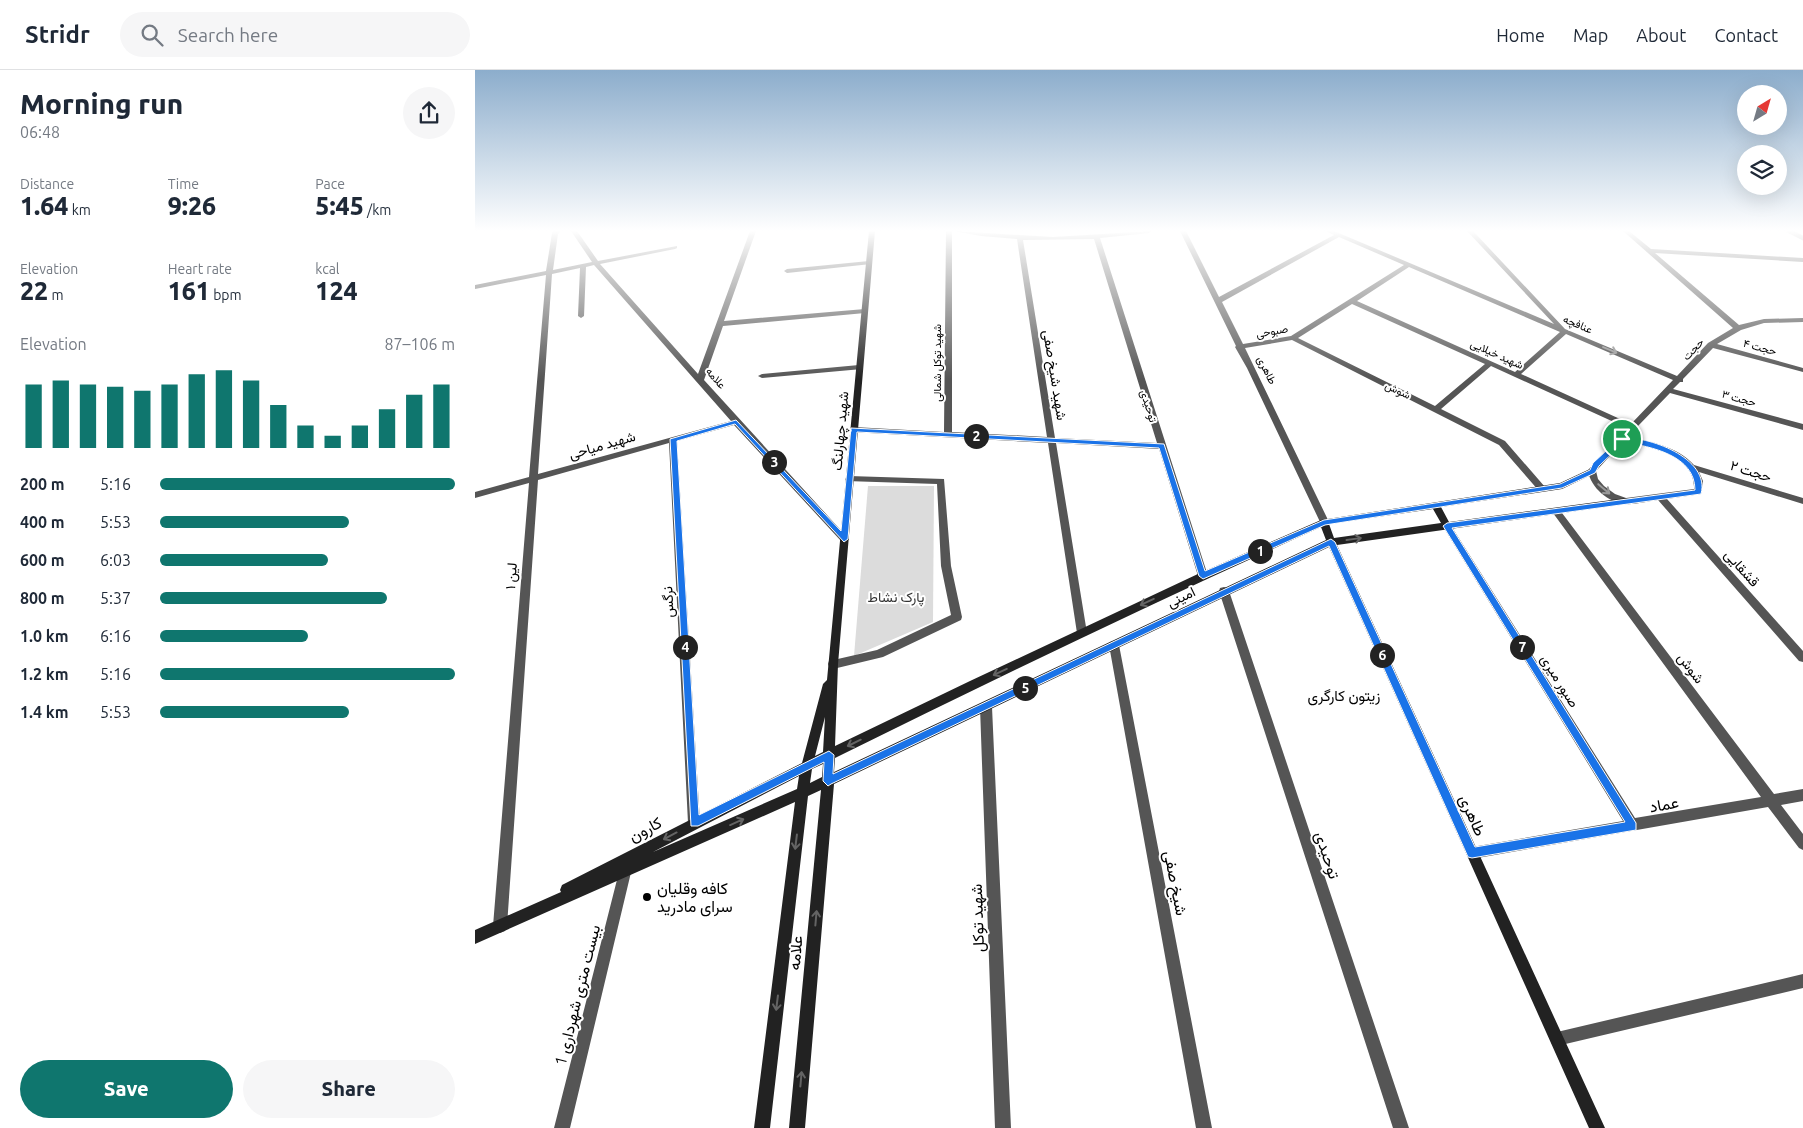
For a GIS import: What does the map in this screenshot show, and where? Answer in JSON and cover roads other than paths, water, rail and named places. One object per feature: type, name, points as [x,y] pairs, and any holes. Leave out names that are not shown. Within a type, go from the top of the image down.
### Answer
[{"type":"main road","name":"شهید چهارلنگ","points":[[833,664],[868,280]]},
{"type":"main road","name":"امینی","points":[[807,766],[1082,633],[1324,522],[1562,486],[1592,471]]},
{"type":"main road","name":"امینی","points":[[802,793],[1331,542],[1626,501]]},
{"type":"main road","points":[[1435,505],[1447,526]]},
{"type":"main road","name":"طاهری","points":[[1324,522],[1331,542],[1597,1128]]},
{"type":"main road","name":"علامه","points":[[797,1128],[828,781],[833,664]]},
{"type":"main road","name":"علامه","points":[[762,1128],[802,793],[833,664]]},
{"type":"main road","name":"کارون","points":[[627,865],[694,823],[807,766]]},
{"type":"main road","name":"کارون","points":[[475,937],[627,865],[802,793]]},
{"type":"street","points":[[475,287],[510,280]]},
{"type":"street","name":"لین ۱","points":[[500,926],[548,280]]},
{"type":"street","points":[[581,316],[582,280]]},
{"type":"street","name":"علامه","points":[[612,280],[736,422],[844,539]]},
{"type":"street","points":[[700,380],[735,280]]},
{"type":"street","name":"شهید توکل شمالی","points":[[948,435],[949,280]]},
{"type":"street","name":"شهید شیخ صفی","points":[[1026,280],[1082,633]]},
{"type":"street","name":"توحیدی","points":[[1110,280],[1203,576]]},
{"type":"street","name":"طاهری","points":[[1208,280],[1324,522]]},
{"type":"street","points":[[1218,301],[1256,280]]},
{"type":"street","name":"صبوحی","points":[[1239,346],[1293,338],[1385,280]]},
{"type":"street","name":"عنافچه","points":[[1445,280],[1680,380]]},
{"type":"street","points":[[1516,374],[1565,331],[1517,280]]},
{"type":"street","points":[[1683,280],[1738,328]]},
{"type":"street","name":"شهید خیلایی","points":[[1352,301],[1634,428]]},
{"type":"street","points":[[720,324],[865,312]]},
{"type":"street","name":"حجت","points":[[1592,471],[1711,345],[1738,328],[1764,321],[1803,320]]},
{"type":"street","name":"شوش","points":[[1293,338],[1502,443],[1542,489]]},
{"type":"street","name":"حجت ۴","points":[[1711,345],[1803,370]]},
{"type":"street","points":[[1437,410],[1490,363]]},
{"type":"street","points":[[762,376],[859,368]]},
{"type":"street","name":"حجت ۳","points":[[1669,390],[1803,427]]},
{"type":"street","name":"شهید میاحی","points":[[475,494],[736,422]]},
{"type":"street","points":[[853,430],[1162,446]]},
{"type":"street","name":"نرگس","points":[[673,439],[694,823]]},
{"type":"street","name":"حجت ۲","points":[[1622,439],[1658,446],[1676,455],[1691,467],[1803,501]]},
{"type":"street","points":[[1592,471],[1594,480],[1601,488],[1612,496],[1626,501],[1698,492],[1698,480],[1691,467]]},
{"type":"street","points":[[833,664],[879,654],[957,616],[947,581],[941,481],[849,478]]},
{"type":"street","name":"قشقایی","points":[[1660,497],[1803,658]]},
{"type":"street","name":"شوش","points":[[1555,511],[1803,844]]},
{"type":"street","name":"صبور میری","points":[[1447,526],[1633,826]]},
{"type":"street","name":"توحیدی","points":[[1224,592],[1401,1128]]},
{"type":"street","name":"شیخ صفی","points":[[1114,645],[1204,1128]]},
{"type":"street","name":"شهید توکل","points":[[986,707],[1003,1128]]},
{"type":"street","name":"عماد","points":[[1472,853],[1803,795]]},
{"type":"street","name":"بیست متری شهرداری 1","points":[[563,1128],[627,865]]},
{"type":"street","points":[[1557,1039],[1803,981]]},
{"type":"place","name":"کافه وقلیان سرای مادرید","points":[[647,897]]},
{"type":"district","name":"زیتون کارگری","points":[[1344,696]]},
{"type":"park label","name":"پارک نشاط","points":[[896,597]]}]
